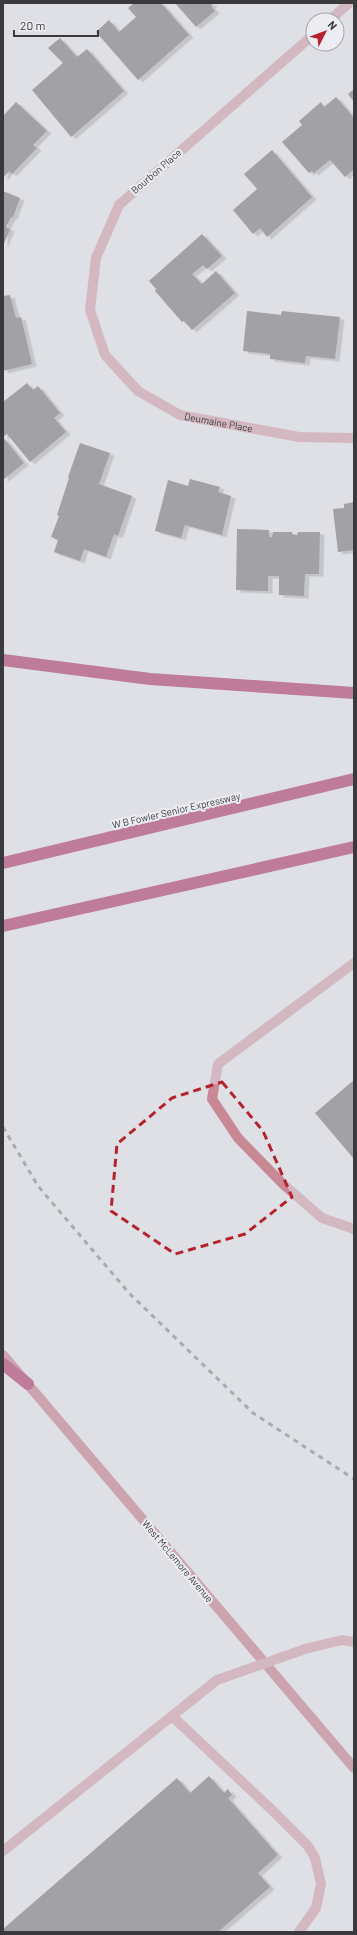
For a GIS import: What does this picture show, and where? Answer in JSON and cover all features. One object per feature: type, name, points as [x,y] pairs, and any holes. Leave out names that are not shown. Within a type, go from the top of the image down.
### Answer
[{"type":"highway","points":[[3,660],[150,679],[354,693]]},
{"type":"highway","name":"W B Fowler Senior Expressway","points":[[3,863],[354,779]]},
{"type":"highway","points":[[3,926],[354,847]]},
{"type":"highway","points":[[3,1364],[28,1384]]},
{"type":"main road","name":"West McLemore Avenue","points":[[3,1355],[354,1768]]},
{"type":"street","points":[[339,12],[349,3]]},
{"type":"street","name":"Bourbon Place","points":[[105,355],[90,310],[96,258],[118,204],[305,42]]},
{"type":"street","name":"Deumaine Place","points":[[105,355],[138,391],[180,415],[299,437],[354,438]]},
{"type":"street","points":[[354,963],[218,1064],[212,1099],[238,1138],[283,1184],[322,1218],[354,1229]]},
{"type":"street","points":[[3,1851],[217,1680],[305,1649],[342,1640],[354,1642]]},
{"type":"street","points":[[172,1716],[308,1846],[315,1858],[321,1884],[316,1908],[299,1932]]},
{"type":"highlighted area","points":[[222,1082],[263,1131],[292,1197],[245,1234],[175,1254],[111,1211],[117,1144],[172,1098]]},
{"type":"building","points":[[134,3],[161,3],[189,35],[138,80],[96,32],[109,20],[119,32],[136,17],[128,8]]},
{"type":"building","points":[[175,3],[214,3],[211,6],[215,11],[196,27]]},
{"type":"building","points":[[60,38],[77,57],[87,49],[124,91],[71,137],[32,90],[63,63],[48,48]]},
{"type":"building","points":[[354,89],[354,102],[348,94]]},
{"type":"building","points":[[336,97],[354,118],[354,169],[345,177],[330,160],[314,173],[312,171],[309,173],[282,142],[302,125],[299,121],[321,102],[324,107]]},
{"type":"building","points":[[16,102],[47,131],[33,145],[37,148],[12,174],[9,171],[3,178],[3,116]]},
{"type":"building","points":[[272,150],[312,197],[267,237],[260,228],[253,234],[233,210],[257,189],[244,174]]},
{"type":"building","points":[[3,191],[20,198],[13,217],[11,217],[6,227],[10,229],[3,246]]},
{"type":"building","points":[[202,234],[222,256],[207,269],[203,265],[192,274],[202,284],[216,271],[235,293],[192,330],[184,321],[182,322],[155,291],[156,289],[149,281]]},
{"type":"building","points":[[10,295],[16,318],[21,317],[32,364],[3,371],[3,296]]},
{"type":"building","points":[[247,311],[281,315],[282,311],[340,317],[335,359],[306,356],[305,363],[270,359],[270,354],[243,351]]},
{"type":"building","points":[[27,383],[33,390],[38,386],[60,413],[54,418],[66,432],[30,462],[7,434],[3,437],[3,402]]},
{"type":"building","points":[[3,437],[24,463],[3,480]]},
{"type":"building","points":[[80,443],[110,453],[99,484],[132,496],[118,536],[114,534],[106,557],[84,549],[80,561],[54,552],[58,540],[51,537],[59,516],[57,515]]},
{"type":"building","points":[[190,479],[220,487],[218,492],[231,496],[222,535],[185,525],[181,538],[155,531],[168,480],[188,486]]},
{"type":"building","points":[[354,502],[354,550],[338,552],[333,509],[344,508],[344,504]]},
{"type":"building","points":[[237,529],[269,530],[269,537],[272,537],[273,532],[292,532],[292,534],[297,535],[298,532],[320,532],[319,574],[305,574],[304,596],[279,595],[279,576],[268,576],[268,591],[236,590]]},
{"type":"building","points":[[354,1080],[354,1159],[315,1113]]},
{"type":"building","points":[[209,1776],[224,1793],[228,1789],[232,1795],[228,1798],[278,1855],[258,1873],[270,1887],[218,1932],[3,1932],[3,1929],[177,1778],[190,1793]]},
{"type":"railway","points":[[3,1127],[38,1186],[129,1293],[253,1413],[354,1479]]}]
